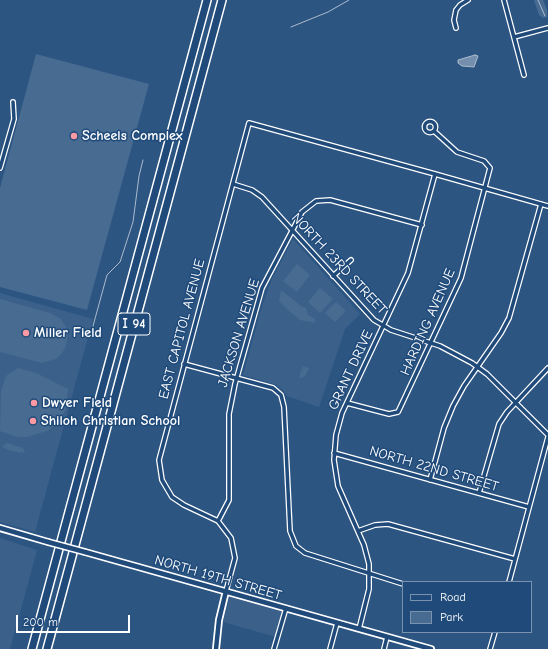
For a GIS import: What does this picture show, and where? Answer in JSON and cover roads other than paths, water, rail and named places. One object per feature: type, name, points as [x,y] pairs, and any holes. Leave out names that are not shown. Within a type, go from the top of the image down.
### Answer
[{"type":"highway","name":"I 94","points":[[32,649],[207,0]]},
{"type":"highway","name":"I 94","points":[[47,649],[222,0]]},
{"type":"street","points":[[456,28],[454,20],[456,10],[460,5],[468,0]]},
{"type":"street","points":[[504,0],[524,75]]},
{"type":"street","points":[[514,37],[548,28]]},
{"type":"street","points":[[0,168],[14,119],[13,102]]},
{"type":"street","name":"EAST CAPITOL AVENUE","points":[[216,649],[219,620],[234,565],[234,550],[229,534],[218,521],[175,500],[166,490],[160,475],[160,456],[249,123],[435,174]]},
{"type":"street","name":"HARDING AVENUE","points":[[347,403],[389,414],[398,412],[432,343],[461,278],[490,171],[487,163],[457,152],[434,131]]},
{"type":"street","points":[[435,174],[548,206]]},
{"type":"street","name":"GRANT DRIVE","points":[[359,629],[368,593],[370,574],[367,555],[340,491],[335,473],[334,453],[337,429],[347,403],[408,273],[435,174]]},
{"type":"street","name":"NORTH 23RD STREET","points":[[233,184],[248,188],[259,194],[367,314],[383,326],[453,352],[478,367],[548,436]]},
{"type":"street","name":"JACKSON AVENUE","points":[[218,521],[229,500],[230,414],[236,379],[260,295],[271,270],[302,212],[316,201],[325,200],[422,225]]},
{"type":"street","points":[[430,480],[449,413],[460,393],[501,333],[512,311],[541,204]]},
{"type":"street","points":[[333,276],[351,260]]},
{"type":"street","points":[[184,364],[273,388],[279,392],[282,399],[290,531],[294,542],[305,553],[402,584]]},
{"type":"street","points":[[479,493],[497,428],[504,416],[548,368]]},
{"type":"street","points":[[509,581],[548,436]]},
{"type":"street","name":"NORTH 22ND STREET","points":[[334,453],[529,507]]},
{"type":"street","points":[[358,531],[375,525],[388,524],[515,559]]},
{"type":"street","name":"NORTH 19TH STREET","points":[[0,528],[431,649]]},
{"type":"street","points":[[274,649],[286,608]]},
{"type":"street","points":[[330,649],[337,623]]},
{"type":"street","points":[[490,649],[495,633]]},
{"type":"street","points":[[384,649],[387,637]]},
{"type":"waterway","points":[[291,27],[328,12],[349,0]]},
{"type":"waterway","points":[[538,0],[545,16]]},
{"type":"waterway","points":[[90,337],[107,275],[120,262],[133,222],[139,176],[143,160]]},
{"type":"place","name":"Scheels Complex","points":[[74,136]]},
{"type":"place","name":"Miller Field","points":[[26,333]]},
{"type":"place","name":"Dwyer Field","points":[[34,403]]},
{"type":"place","name":"Shiloh Christian School","points":[[33,421]]}]
